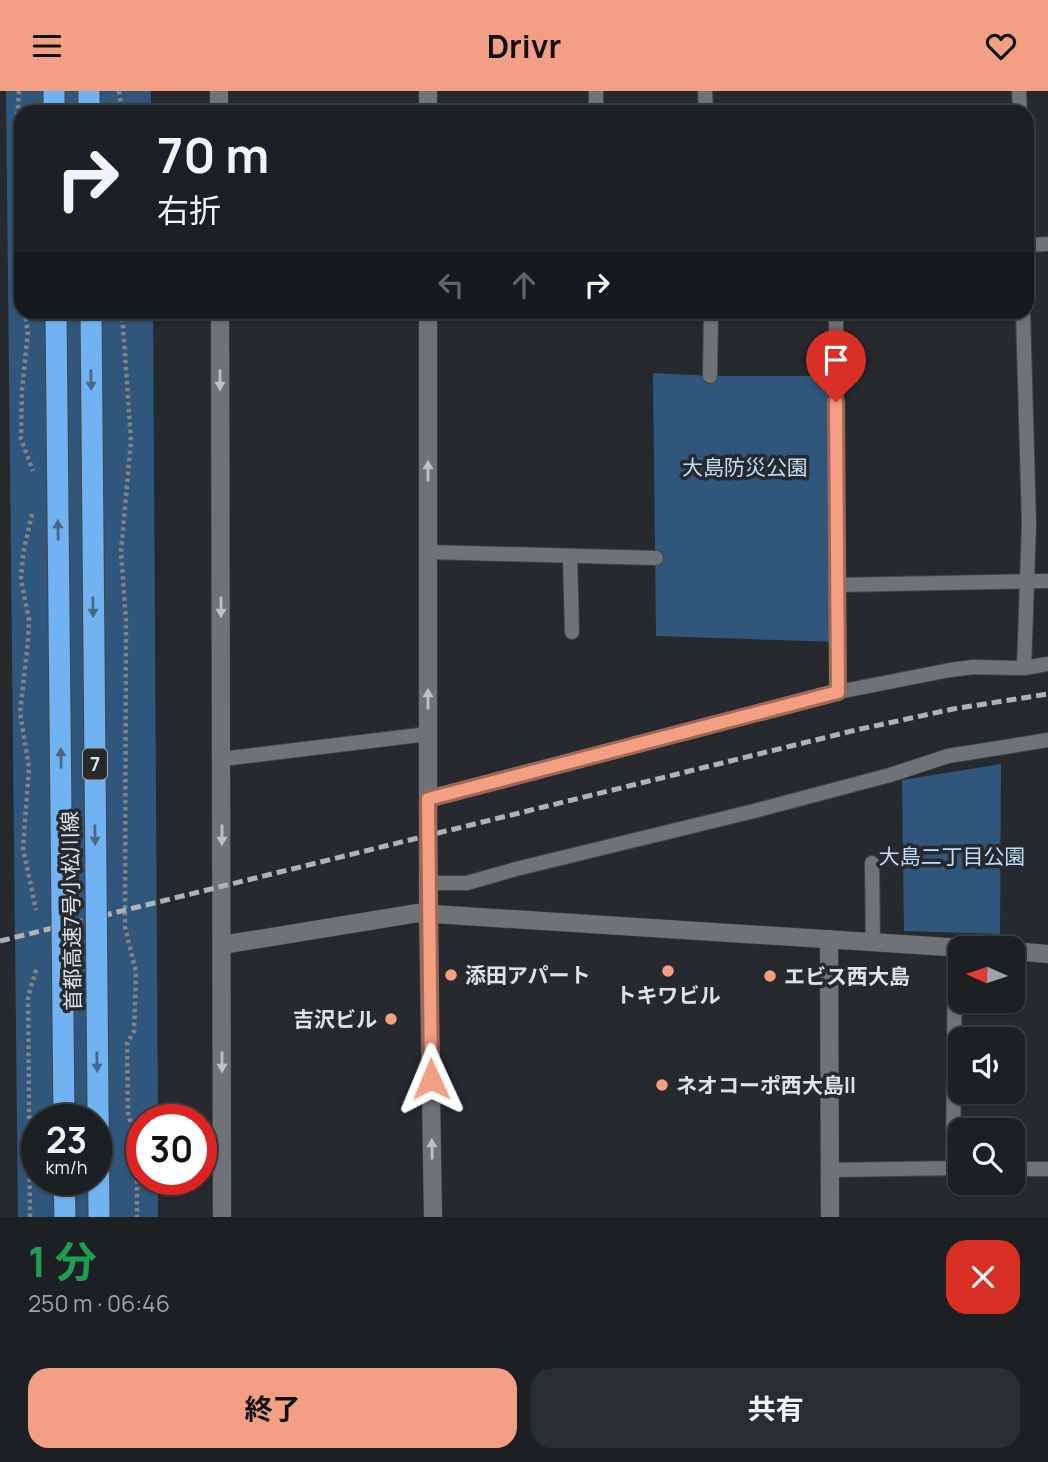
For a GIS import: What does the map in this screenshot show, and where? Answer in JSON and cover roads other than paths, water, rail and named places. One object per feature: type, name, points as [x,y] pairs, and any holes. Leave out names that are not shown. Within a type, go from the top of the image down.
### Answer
[{"type":"highway","name":"首都高速7号小松川線","points":[[56,319],[64,1104]]},
{"type":"highway","name":"首都高速7号小松川線","points":[[90,319],[99,1217]]},
{"type":"highway","points":[[64,1195],[65,1217]]},
{"type":"street","points":[[220,319],[222,1217]]},
{"type":"street","points":[[428,319],[428,914],[433,1217]]},
{"type":"street","points":[[222,945],[418,913],[948,947]]},
{"type":"street","points":[[829,939],[830,1217]]},
{"type":"street","points":[[1026,952],[1048,954]]},
{"type":"lane","points":[[710,319],[710,376]]},
{"type":"lane","points":[[836,319],[838,692]]},
{"type":"lane","points":[[1023,319],[1029,524],[1024,668]]},
{"type":"lane","points":[[428,552],[656,558]]},
{"type":"lane","points":[[570,556],[572,632]]},
{"type":"lane","points":[[837,585],[1048,581]]},
{"type":"lane","points":[[428,799],[838,692],[950,670],[973,667],[1024,668],[1048,664]]},
{"type":"lane","points":[[222,759],[428,734]]},
{"type":"lane","points":[[428,883],[467,883],[808,797],[948,756],[1048,740]]},
{"type":"lane","points":[[872,863],[873,942]]},
{"type":"lane","points":[[956,1013],[957,1118]]},
{"type":"lane","points":[[828,1170],[948,1168]]},
{"type":"lane","points":[[1025,1169],[1048,1169]]},
{"type":"railway","points":[[0,941],[856,730],[953,709],[1048,694]]},
{"type":"place","name":"トキワビル","points":[[668,971]]},
{"type":"place","name":"添田アパート","points":[[451,975]]},
{"type":"place","name":"エビス西大島","points":[[770,976]]},
{"type":"place","name":"吉沢ビル","points":[[391,1019]]},
{"type":"place","name":"ネオコーポ西大島II","points":[[662,1085]]},
{"type":"park label","name":"大島防災公園","points":[[745,467]]},
{"type":"park label","name":"大島二丁目公園","points":[[952,856]]}]
